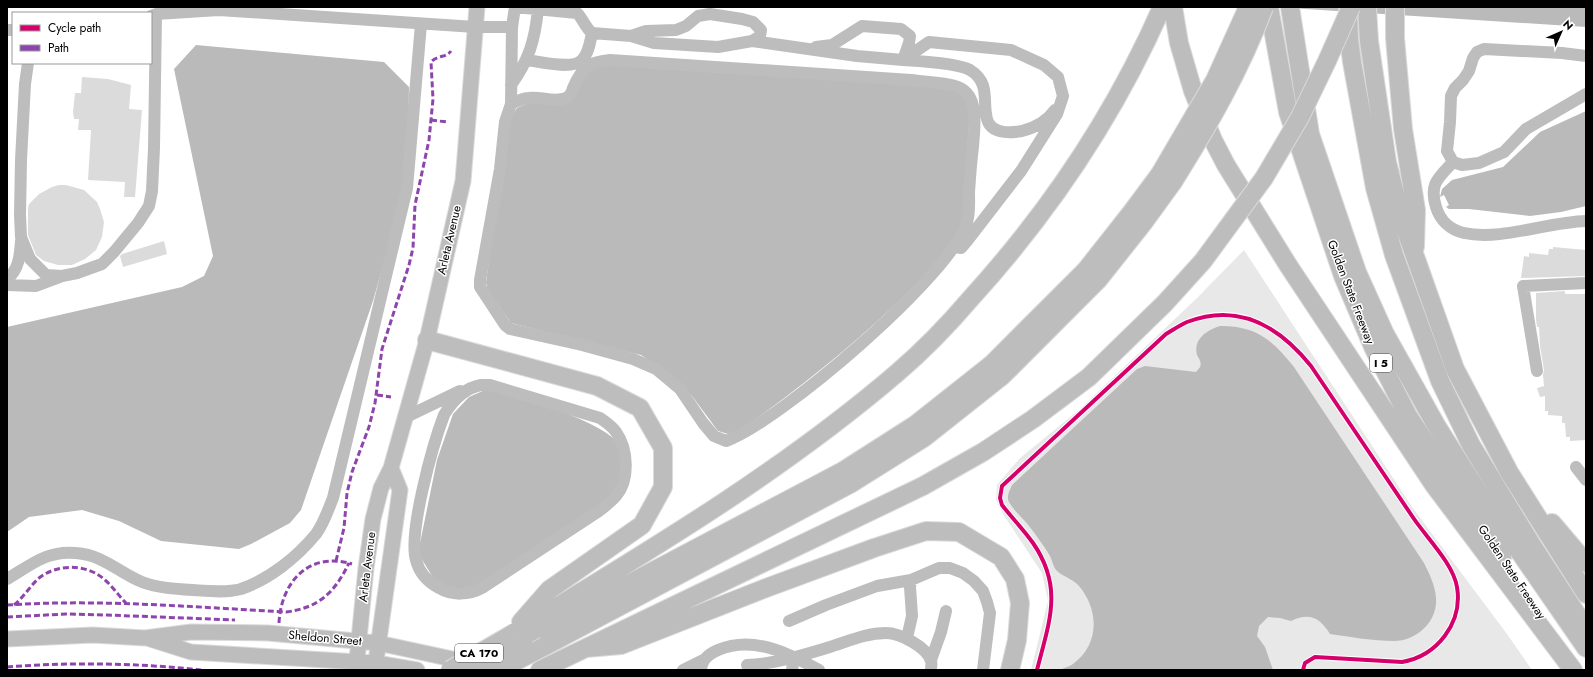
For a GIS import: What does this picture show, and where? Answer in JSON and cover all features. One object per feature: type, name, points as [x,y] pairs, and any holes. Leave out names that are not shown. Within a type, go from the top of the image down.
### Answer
[{"type":"highway","points":[[1166,7],[1202,115],[1226,165],[1288,265],[1434,485],[1573,670]]},
{"type":"highway","points":[[476,670],[516,639],[769,472],[836,424],[905,366],[949,324],[989,279],[1046,208],[1094,138],[1166,7]]},
{"type":"highway","points":[[500,670],[850,484],[925,437],[1002,376],[1098,280],[1144,222],[1216,80],[1248,7]]},
{"type":"highway","points":[[1347,7],[1349,39],[1375,188],[1394,255],[1440,381],[1471,444],[1533,547],[1586,627]]},
{"type":"highway","points":[[540,670],[923,486],[996,444],[1083,382],[1180,287],[1203,261],[1264,178],[1300,117],[1351,7]]},
{"type":"highway","points":[[1367,7],[1369,41],[1387,162],[1400,214],[1415,260],[1455,369],[1509,472],[1586,594]]},
{"type":"highway","points":[[1395,7],[1395,38],[1403,129],[1416,210],[1415,260]]},
{"type":"highway","points":[[516,639],[623,587],[843,471],[915,424],[992,364],[1086,270],[1132,213],[1166,178],[1229,87],[1256,29],[1268,10]]},
{"type":"highway","name":"Golden State Freeway","points":[[1268,10],[1288,112],[1343,276],[1374,350],[1408,416],[1577,670]]},
{"type":"highway","points":[[1290,11],[1310,134],[1357,272],[1385,334],[1444,437],[1479,493],[1586,648]]},
{"type":"highway","points":[[427,340],[597,386],[640,408],[663,448],[663,487],[642,525],[549,590],[516,639]]},
{"type":"highway","points":[[1509,472],[1586,563]]},
{"type":"highway","points":[[579,651],[621,645],[773,585],[874,548],[926,531],[959,532],[1001,557],[1015,579],[1020,603],[1017,640],[1010,670]]},
{"type":"highway","name":"CA 170","points":[[450,670],[516,639]]},
{"type":"main road","name":"Arleta Avenue","points":[[357,666],[366,568],[373,519],[381,488],[391,468],[427,340],[463,181],[477,7]]},
{"type":"main road","name":"Arleta Avenue","points":[[376,667],[378,643],[400,490],[391,468]]},
{"type":"main road","name":"Sheldon Street","points":[[7,640],[93,635],[145,638],[191,632],[268,633],[378,643],[500,670]]},
{"type":"main road","name":"Sheldon Street","points":[[145,638],[191,652],[417,670]]},
{"type":"lane","points":[[580,74],[592,63],[610,60],[910,80],[956,86],[965,92],[972,100],[974,107],[974,127],[968,222],[948,256],[901,306],[831,370],[789,402],[738,436],[726,440],[714,436],[703,423],[680,389],[656,369],[634,359],[582,345],[510,329],[505,325],[480,287],[500,168],[505,122],[511,104],[512,27],[514,7],[577,13],[592,33],[631,36],[654,43],[718,47],[752,41],[857,56],[943,63],[969,69],[979,78],[984,86],[987,120],[993,127],[1002,132],[1015,132],[1029,129],[1042,122],[1053,113],[1061,103]]},
{"type":"lane","points":[[511,85],[523,69],[527,60],[536,26],[538,9]]},
{"type":"lane","points":[[21,237],[30,259],[46,275],[62,276],[77,273],[102,264],[138,223],[149,206],[152,191],[154,162],[153,15],[219,10],[421,24],[475,27],[512,27]]},
{"type":"lane","points":[[631,36],[646,31],[676,30],[686,26],[698,16],[710,14],[753,22],[761,30],[760,36],[752,41]]},
{"type":"lane","points":[[7,579],[42,558],[58,553],[77,553],[93,556],[109,563],[141,582],[157,587],[217,591],[240,589],[261,580],[283,566],[301,551],[316,533],[326,516],[333,498],[407,188],[421,24]]},
{"type":"lane","points":[[802,49],[832,45],[862,26],[901,29],[910,36],[903,60]]},
{"type":"lane","points":[[511,104],[527,98],[558,100],[571,94],[580,74],[592,33]]},
{"type":"lane","points":[[903,60],[929,42],[1011,50],[1044,66],[1058,77],[1063,96],[1057,114],[1021,171],[967,241],[961,248],[955,246]]},
{"type":"lane","points":[[1586,56],[1562,53],[1484,49],[1477,52],[1473,58],[1469,71],[1455,88],[1451,96],[1450,122],[1446,151],[1453,162],[1462,165],[1479,163],[1504,152],[1526,129],[1586,94]]},
{"type":"lane","points":[[527,60],[575,65],[582,61],[585,57]]},
{"type":"lane","points":[[7,279],[13,275],[20,258],[21,160],[25,84],[28,64]]},
{"type":"lane","points":[[1453,162],[1436,180],[1433,190],[1434,201],[1438,214],[1446,225],[1463,233],[1493,235],[1586,221]]},
{"type":"lane","points":[[7,285],[36,286],[62,276]]},
{"type":"lane","points":[[1536,371],[1523,286],[1586,283]]},
{"type":"lane","points":[[406,417],[457,392],[474,386],[490,385],[600,418],[609,424],[622,442],[626,462],[625,472],[622,486],[616,496],[599,511],[474,592],[458,594],[441,589],[432,584],[419,570],[414,545],[424,485],[444,414],[454,400],[463,392],[474,386]]},
{"type":"lane","points":[[1576,467],[1586,480]]},
{"type":"lane","points":[[789,621],[877,586],[912,580],[939,568],[950,568],[964,573],[983,591],[990,614],[983,670]]},
{"type":"lane","points":[[907,638],[912,616],[910,587],[912,580]]},
{"type":"lane","points":[[931,665],[946,611]]},
{"type":"lane","points":[[747,664],[761,664],[794,657],[865,635],[888,633],[907,638],[921,648],[931,665]]},
{"type":"lane","points":[[683,670],[703,664],[712,653],[723,648],[740,645],[775,649],[818,670]]},
{"type":"lane","points":[[792,670],[794,657]]},
{"type":"shaded area","points":[[1275,7],[1586,7],[1586,27]]},
{"type":"shaded area","points":[[196,45],[384,62],[409,87],[407,180],[373,301],[301,510],[290,523],[239,549],[161,541],[119,521],[82,510],[29,517],[7,532],[7,327],[182,287],[204,276],[213,256],[174,69]]},
{"type":"shaded area","points":[[604,65],[943,87],[953,90],[966,99],[970,109],[963,218],[959,228],[949,247],[927,273],[892,308],[850,345],[807,381],[739,431],[728,434],[718,431],[692,396],[673,376],[641,355],[511,323],[487,289],[486,282],[509,120],[517,108],[530,102],[562,104],[583,76],[591,69]]},
{"type":"shaded area","points":[[1586,111],[1586,206],[1561,212],[1530,216],[1469,209],[1449,209],[1446,207],[1449,205],[1444,195],[1440,197],[1442,189],[1452,180],[1503,167],[1540,132]]},
{"type":"shaded area","points":[[1244,250],[1412,507],[1507,634],[1532,670],[1031,670],[1048,601],[1042,573],[1003,514],[996,500],[997,485],[1020,458],[1079,410],[1197,298]]},
{"type":"shaded area","points":[[1220,326],[1244,329],[1263,336],[1278,349],[1294,367],[1424,563],[1435,589],[1436,606],[1434,614],[1430,622],[1411,638],[1394,641],[1370,640],[1330,634],[1318,620],[1309,617],[1298,618],[1291,621],[1268,617],[1259,626],[1257,636],[1265,647],[1273,670],[1059,670],[1073,664],[1082,656],[1088,647],[1094,626],[1093,616],[1086,595],[1073,581],[1056,570],[1043,544],[1013,508],[1008,500],[1009,491],[1012,485],[1137,369],[1145,366],[1196,372],[1201,365],[1196,349],[1199,340],[1210,330]]},
{"type":"shaded area","points":[[485,390],[498,392],[557,410],[578,418],[610,435],[620,448],[623,474],[621,483],[614,497],[470,592],[437,584],[418,553],[437,460],[453,414],[469,397]]},
{"type":"building","points":[[82,77],[108,79],[131,85],[129,109],[142,110],[135,197],[124,197],[125,182],[88,180],[91,130],[78,130],[79,119],[74,119],[73,112],[75,93],[81,93]]},
{"type":"building","points":[[59,185],[66,185],[84,190],[97,202],[104,222],[102,237],[96,250],[85,259],[72,265],[58,265],[44,261],[36,255],[28,235],[29,204],[39,194]]},
{"type":"building","points":[[164,241],[167,254],[123,267],[120,256],[122,254]]},
{"type":"building","points":[[1553,247],[1586,250],[1586,276],[1521,278],[1524,256],[1529,257],[1529,253],[1548,255],[1549,249],[1553,249]]},
{"type":"building","points":[[1565,291],[1565,294],[1586,294],[1586,440],[1570,441],[1570,437],[1566,437],[1565,423],[1562,423],[1562,416],[1548,415],[1548,411],[1545,411],[1545,396],[1540,397],[1537,388],[1544,386],[1544,370],[1540,346],[1539,327],[1537,327],[1536,319],[1536,293]]},
{"type":"marked path","points":[[336,561],[344,528],[347,493],[352,472],[369,427],[375,403],[382,349],[413,248],[415,205],[429,140],[433,99],[431,62],[436,58],[447,55],[451,51]]},
{"type":"marked path","points":[[431,120],[447,122]]},
{"type":"marked path","points":[[377,395],[391,397]]},
{"type":"marked path","points":[[279,623],[285,595],[300,573],[311,566],[323,562],[337,561],[352,564]]},
{"type":"marked path","points":[[7,605],[42,603],[112,603],[286,612],[308,607],[325,597],[338,582],[349,563]]},
{"type":"marked path","points":[[14,605],[39,578],[55,570],[73,567],[82,568],[98,575],[108,583],[126,603]]},
{"type":"marked path","points":[[7,617],[66,614],[235,620]]},
{"type":"marked path","points":[[7,667],[56,664],[104,664],[201,670]]},
{"type":"cycle path","points":[[1037,670],[1049,621],[1051,590],[1043,559],[1026,533],[1002,505],[1000,498],[1002,486],[1166,334],[1187,322],[1206,317],[1224,315],[1241,317],[1271,329],[1285,339],[1311,366],[1412,516],[1444,559],[1450,569],[1457,587],[1458,600],[1456,613],[1445,636],[1426,653],[1415,659],[1402,662],[1315,657],[1305,663],[1303,670]]}]
